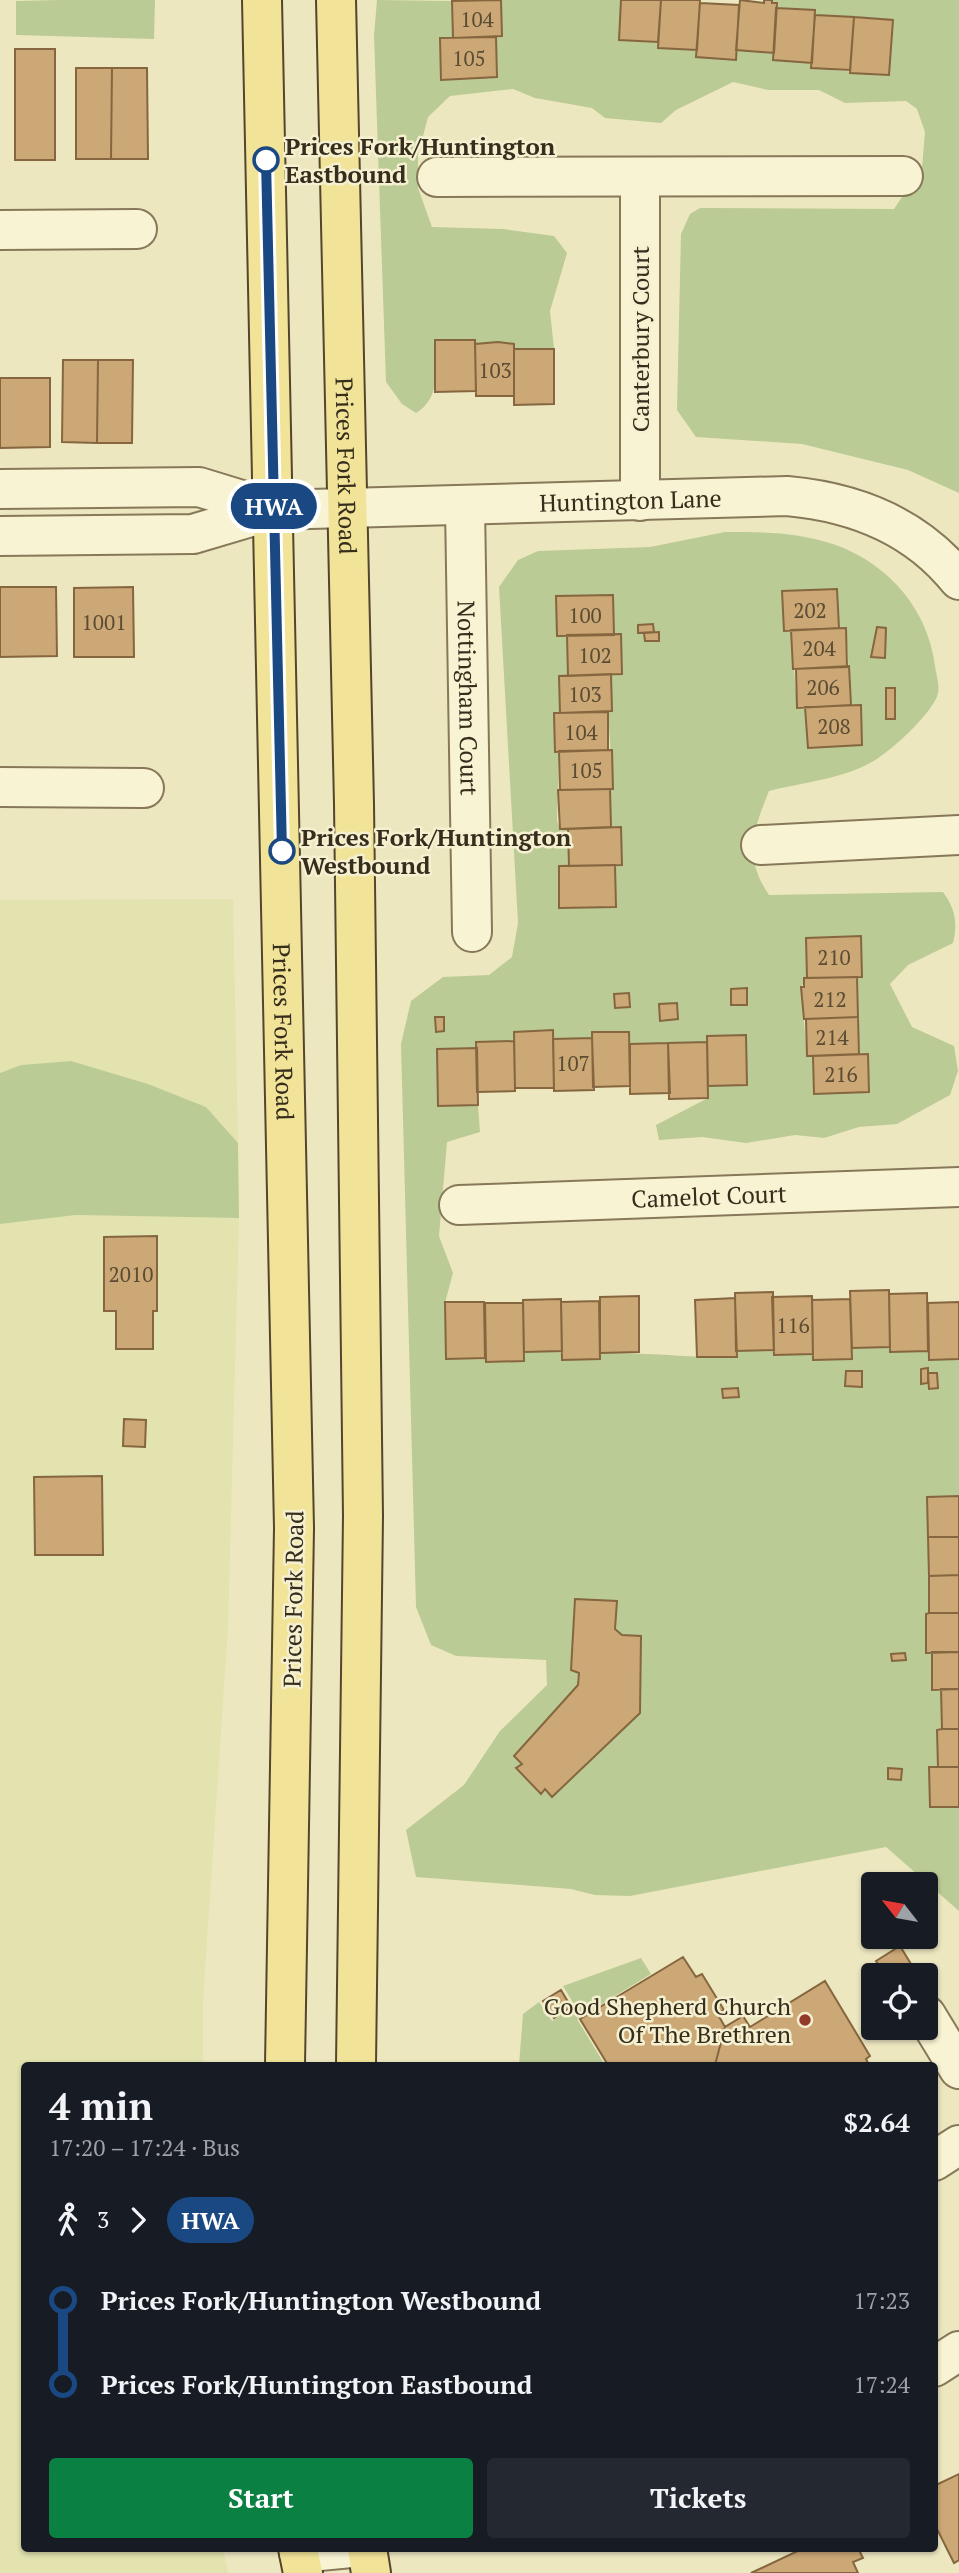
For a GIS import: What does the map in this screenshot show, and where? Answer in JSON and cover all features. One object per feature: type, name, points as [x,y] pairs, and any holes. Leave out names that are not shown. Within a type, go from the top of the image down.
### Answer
[{"type":"main road","name":"Prices Fork Road","points":[[262,0],[295,1528],[285,2062]]},
{"type":"main road","name":"Prices Fork Road","points":[[336,0],[345,510],[354,804],[363,1516],[356,2062]]},
{"type":"main road","points":[[368,2552],[371,2573]]},
{"type":"street","points":[[437,177],[903,176]]},
{"type":"street","name":"Canterbury Court","points":[[640,177],[640,501]]},
{"type":"street","points":[[0,230],[137,229]]},
{"type":"street","points":[[0,489],[199,487],[274,510]]},
{"type":"street","name":"Huntington Lane","points":[[274,510],[466,507],[787,496],[824,499],[877,515],[927,546],[959,580]]},
{"type":"street","name":"Nottingham Court","points":[[466,507],[472,932]]},
{"type":"street","points":[[0,536],[193,534],[274,510]]},
{"type":"street","points":[[0,787],[145,788]]},
{"type":"street","points":[[761,845],[959,835]]},
{"type":"street","name":"Camelot Court","points":[[459,1205],[959,1187]]},
{"type":"street","points":[[938,2035],[959,2069]]},
{"type":"street","points":[[938,2158],[959,2145]]},
{"type":"street","points":[[938,2364],[959,2351]]},
{"type":"street","points":[[300,2558],[331,2552]]},
{"type":"green space","points":[[155,0],[154,39],[16,35],[16,1]]},
{"type":"green space","points":[[377,0],[452,1],[453,38],[440,39],[442,79],[497,77],[496,37],[502,36],[501,0],[621,0],[619,40],[658,42],[697,50],[697,57],[735,60],[736,50],[774,53],[773,60],[812,63],[812,68],[889,75],[893,20],[815,15],[815,10],[776,8],[772,0],[959,0],[959,493],[908,470],[802,444],[696,437],[677,410],[681,234],[690,214],[700,208],[894,209],[922,167],[925,132],[917,109],[906,101],[845,103],[819,90],[768,90],[733,82],[676,110],[661,123],[605,118],[592,108],[535,98],[513,89],[450,96],[428,117],[418,155],[418,188],[432,227],[503,229],[554,236],[567,253],[550,311],[554,349],[514,349],[514,344],[476,344],[475,340],[435,340],[436,371],[430,399],[416,413],[402,404],[386,382],[374,36]]},
{"type":"green space","points":[[725,532],[808,537],[855,554],[889,577],[915,608],[931,646],[938,693],[930,709],[896,744],[869,763],[842,774],[769,791],[755,831],[753,856],[769,895],[943,892],[954,916],[953,943],[908,965],[890,984],[912,1027],[954,1046],[958,1071],[950,1095],[897,1124],[859,1127],[824,1138],[795,1135],[746,1143],[702,1137],[659,1140],[656,1125],[708,1098],[708,1086],[747,1085],[746,1035],[707,1036],[707,1042],[630,1044],[628,1032],[592,1032],[592,1038],[553,1039],[553,1031],[514,1032],[514,1041],[476,1042],[477,1048],[437,1049],[438,1106],[478,1105],[480,1132],[447,1142],[439,1236],[453,1273],[445,1303],[446,1358],[524,1361],[524,1352],[562,1351],[562,1360],[600,1359],[600,1353],[736,1357],[736,1351],[890,1347],[891,1352],[928,1351],[929,1360],[959,1359],[959,1496],[927,1497],[929,1613],[926,1614],[932,1652],[932,1689],[941,1689],[942,1729],[937,1730],[938,1767],[929,1768],[930,1807],[959,1807],[959,1911],[938,1893],[938,1872],[915,1872],[886,1847],[630,1896],[416,1877],[406,1830],[464,1785],[500,1731],[547,1685],[546,1660],[456,1656],[431,1645],[416,1607],[401,1044],[411,1001],[443,977],[489,975],[512,957],[518,923],[499,587],[518,560],[538,551],[650,547]],"holes":[[[782,592],[839,628],[846,628],[851,705],[861,705],[862,745],[808,747],[805,707],[797,707],[791,630],[784,630]],[[613,595],[614,635],[622,674],[611,674],[612,711],[608,712],[613,789],[610,789],[611,827],[621,828],[622,865],[615,865],[616,907],[559,908],[559,866],[569,866],[568,829],[560,829],[557,821],[559,751],[554,713],[560,713],[559,676],[568,676],[567,635],[557,636],[556,596]],[[877,627],[886,628],[884,658],[872,657]],[[861,936],[857,977],[859,1054],[868,1054],[869,1092],[814,1094],[813,1056],[807,1055],[801,987],[807,978],[806,938]],[[575,1600],[616,1601],[615,1629],[622,1635],[641,1637],[640,1713],[552,1797],[545,1789],[540,1794],[516,1769],[522,1764],[514,1755],[578,1685],[579,1673],[571,1669]]]},
{"type":"green space","points":[[233,899],[238,1143],[206,1107],[148,1084],[71,1061],[21,1065],[0,1073],[0,900]]},
{"type":"green space","points":[[71,1061],[148,1084],[206,1107],[238,1143],[239,1218],[76,1215],[0,1224],[0,1073],[21,1065]]},
{"type":"green space","points":[[76,1215],[239,1218],[228,1628],[203,1999],[203,2062],[21,2062],[21,2552],[224,2552],[228,2573],[0,2573],[0,1224]]},
{"type":"green space","points":[[641,1958],[651,1974],[577,2019],[603,2062],[519,2062],[523,2014],[539,2002],[552,2021],[575,2006],[563,1986]]},
{"type":"building","points":[[501,0],[502,36],[453,38],[452,1]]},
{"type":"building","points":[[621,0],[661,0],[658,42],[619,40]]},
{"type":"building","points":[[661,0],[700,0],[697,50],[658,48]]},
{"type":"building","points":[[740,0],[764,3],[764,0],[772,0],[772,3],[777,3],[774,53],[736,50]]},
{"type":"building","points":[[700,3],[739,5],[736,60],[696,57]]},
{"type":"building","points":[[776,8],[815,10],[812,63],[773,60]]},
{"type":"building","points":[[815,15],[854,17],[850,70],[811,68]]},
{"type":"building","points":[[854,17],[893,20],[889,75],[850,73]]},
{"type":"building","points":[[496,37],[497,77],[441,80],[440,38]]},
{"type":"building","points":[[15,49],[55,49],[55,160],[15,160]]},
{"type":"building","points":[[76,68],[112,68],[111,159],[76,159]]},
{"type":"building","points":[[112,68],[147,68],[148,159],[111,159]]},
{"type":"building","points":[[435,340],[475,340],[476,391],[435,392]]},
{"type":"building","points":[[475,344],[514,344],[514,396],[476,396]]},
{"type":"building","points":[[514,349],[554,349],[554,404],[514,405]]},
{"type":"building","points":[[63,360],[98,360],[97,443],[62,442]]},
{"type":"building","points":[[98,360],[133,360],[132,443],[97,443]]},
{"type":"building","points":[[0,378],[50,378],[50,447],[0,448]]},
{"type":"building","points":[[0,587],[56,587],[57,656],[0,657]]},
{"type":"building","points":[[133,587],[134,657],[74,657],[74,588]]},
{"type":"building","points":[[837,589],[839,628],[784,631],[782,591]]},
{"type":"building","points":[[613,595],[614,635],[557,636],[556,596]]},
{"type":"building","points":[[653,624],[654,632],[638,633],[638,625]]},
{"type":"building","points":[[877,627],[886,628],[885,658],[871,657]]},
{"type":"building","points":[[846,628],[847,667],[793,669],[791,630]]},
{"type":"building","points":[[659,632],[659,641],[645,641],[644,633]]},
{"type":"building","points":[[621,634],[622,674],[568,676],[567,635]]},
{"type":"building","points":[[849,666],[851,705],[797,708],[796,669]]},
{"type":"building","points":[[611,674],[612,711],[560,713],[559,676]]},
{"type":"building","points":[[886,688],[895,688],[895,719],[886,719]]},
{"type":"building","points":[[861,705],[862,745],[808,748],[805,707]]},
{"type":"building","points":[[608,712],[608,750],[555,752],[554,713]]},
{"type":"building","points":[[612,750],[613,789],[560,790],[559,751]]},
{"type":"building","points":[[610,789],[611,827],[560,829],[558,790]]},
{"type":"building","points":[[621,827],[622,865],[569,866],[568,829]]},
{"type":"building","points":[[615,865],[616,907],[559,908],[559,866]]},
{"type":"building","points":[[861,936],[862,977],[807,978],[806,938]]},
{"type":"building","points":[[857,977],[858,1017],[804,1019],[801,987],[804,987],[804,978]]},
{"type":"building","points":[[747,988],[747,1005],[731,1005],[731,989]]},
{"type":"building","points":[[629,993],[630,1007],[615,1008],[614,994]]},
{"type":"building","points":[[677,1003],[678,1019],[660,1021],[659,1004]]},
{"type":"building","points":[[435,1017],[444,1017],[444,1031],[436,1032]]},
{"type":"building","points":[[858,1017],[859,1054],[807,1056],[806,1019]]},
{"type":"building","points":[[553,1030],[554,1088],[515,1088],[514,1032]]},
{"type":"building","points":[[592,1032],[629,1032],[630,1086],[593,1087]]},
{"type":"building","points":[[746,1035],[747,1085],[708,1086],[707,1036]]},
{"type":"building","points":[[592,1038],[594,1090],[554,1091],[553,1039]]},
{"type":"building","points":[[514,1041],[515,1091],[477,1092],[476,1042]]},
{"type":"building","points":[[707,1042],[708,1098],[669,1099],[668,1043]]},
{"type":"building","points":[[668,1043],[670,1093],[630,1094],[630,1044]]},
{"type":"building","points":[[477,1048],[478,1105],[438,1106],[437,1049]]},
{"type":"building","points":[[868,1054],[869,1092],[814,1094],[813,1056]]},
{"type":"building","points":[[157,1236],[157,1311],[153,1311],[153,1349],[116,1349],[116,1311],[104,1311],[104,1237]]},
{"type":"building","points":[[889,1290],[890,1347],[852,1348],[850,1291]]},
{"type":"building","points":[[773,1292],[774,1350],[736,1351],[735,1293]]},
{"type":"building","points":[[927,1293],[928,1351],[890,1352],[889,1294]]},
{"type":"building","points":[[639,1296],[639,1352],[600,1353],[600,1297]]},
{"type":"building","points":[[812,1296],[813,1354],[774,1355],[772,1297]]},
{"type":"building","points":[[735,1298],[737,1357],[697,1357],[695,1300]]},
{"type":"building","points":[[561,1299],[562,1351],[524,1352],[523,1300]]},
{"type":"building","points":[[850,1299],[852,1359],[813,1360],[812,1300]]},
{"type":"building","points":[[599,1301],[600,1359],[562,1360],[561,1302]]},
{"type":"building","points":[[445,1302],[484,1302],[485,1358],[446,1359]]},
{"type":"building","points":[[959,1302],[959,1359],[929,1360],[928,1303]]},
{"type":"building","points":[[485,1303],[523,1303],[524,1361],[486,1362]]},
{"type":"building","points":[[928,1368],[928,1383],[921,1384],[921,1369]]},
{"type":"building","points":[[846,1371],[862,1371],[862,1387],[845,1386]]},
{"type":"building","points":[[928,1373],[937,1373],[938,1388],[929,1389]]},
{"type":"building","points":[[738,1388],[739,1397],[723,1398],[722,1389]]},
{"type":"building","points":[[124,1419],[146,1420],[145,1447],[123,1446]]},
{"type":"building","points":[[102,1476],[103,1555],[35,1555],[34,1477]]},
{"type":"building","points":[[959,1496],[959,1537],[928,1537],[927,1497]]},
{"type":"building","points":[[928,1537],[959,1537],[959,1575],[929,1576]]},
{"type":"building","points":[[959,1575],[959,1613],[929,1613],[929,1576]]},
{"type":"building","points":[[575,1599],[617,1601],[615,1629],[622,1635],[641,1636],[640,1713],[552,1797],[545,1789],[541,1794],[516,1768],[522,1764],[514,1756],[578,1685],[579,1673],[571,1670]]},
{"type":"building","points":[[959,1613],[959,1652],[926,1653],[926,1614]]},
{"type":"building","points":[[932,1652],[959,1652],[959,1689],[932,1690]]},
{"type":"building","points":[[905,1653],[906,1660],[892,1661],[891,1654]]},
{"type":"building","points":[[941,1689],[959,1689],[959,1729],[942,1729]]},
{"type":"building","points":[[959,1729],[959,1767],[938,1767],[937,1730]]},
{"type":"building","points":[[929,1767],[959,1767],[959,1807],[930,1807]]},
{"type":"building","points":[[888,1768],[902,1769],[901,1780],[888,1779]]},
{"type":"building","points":[[894,1950],[902,1950],[910,1963],[877,1963],[876,1961]]},
{"type":"building","points":[[683,1957],[696,1977],[702,1974],[724,2010],[717,2013],[725,2027],[716,2062],[606,2062],[580,2019]]},
{"type":"building","name":"Good Shepherd Church Of The Brethren","points":[[825,1981],[870,2056],[866,2059],[868,2062],[716,2062],[725,2027],[743,2016],[750,2027]]},
{"type":"building","points":[[561,1990],[571,2007],[554,2018],[543,2001]]},
{"type":"building","points":[[959,2474],[959,2560],[954,2563],[938,2531],[938,2484]]},
{"type":"building","points":[[796,2552],[860,2552],[863,2558],[853,2562],[858,2573],[751,2573]]},
{"type":"bus line","name":"HWA","points":[[266,160],[282,851]]},
{"type":"place","name":"Prices Fork/Huntington Eastbound","points":[[266,160]]},
{"type":"place","name":"Prices Fork/Huntington Westbound","points":[[282,851]]},
{"type":"place","name":"Good Shepherd Church Of The Brethren","points":[[805,2020]]}]
